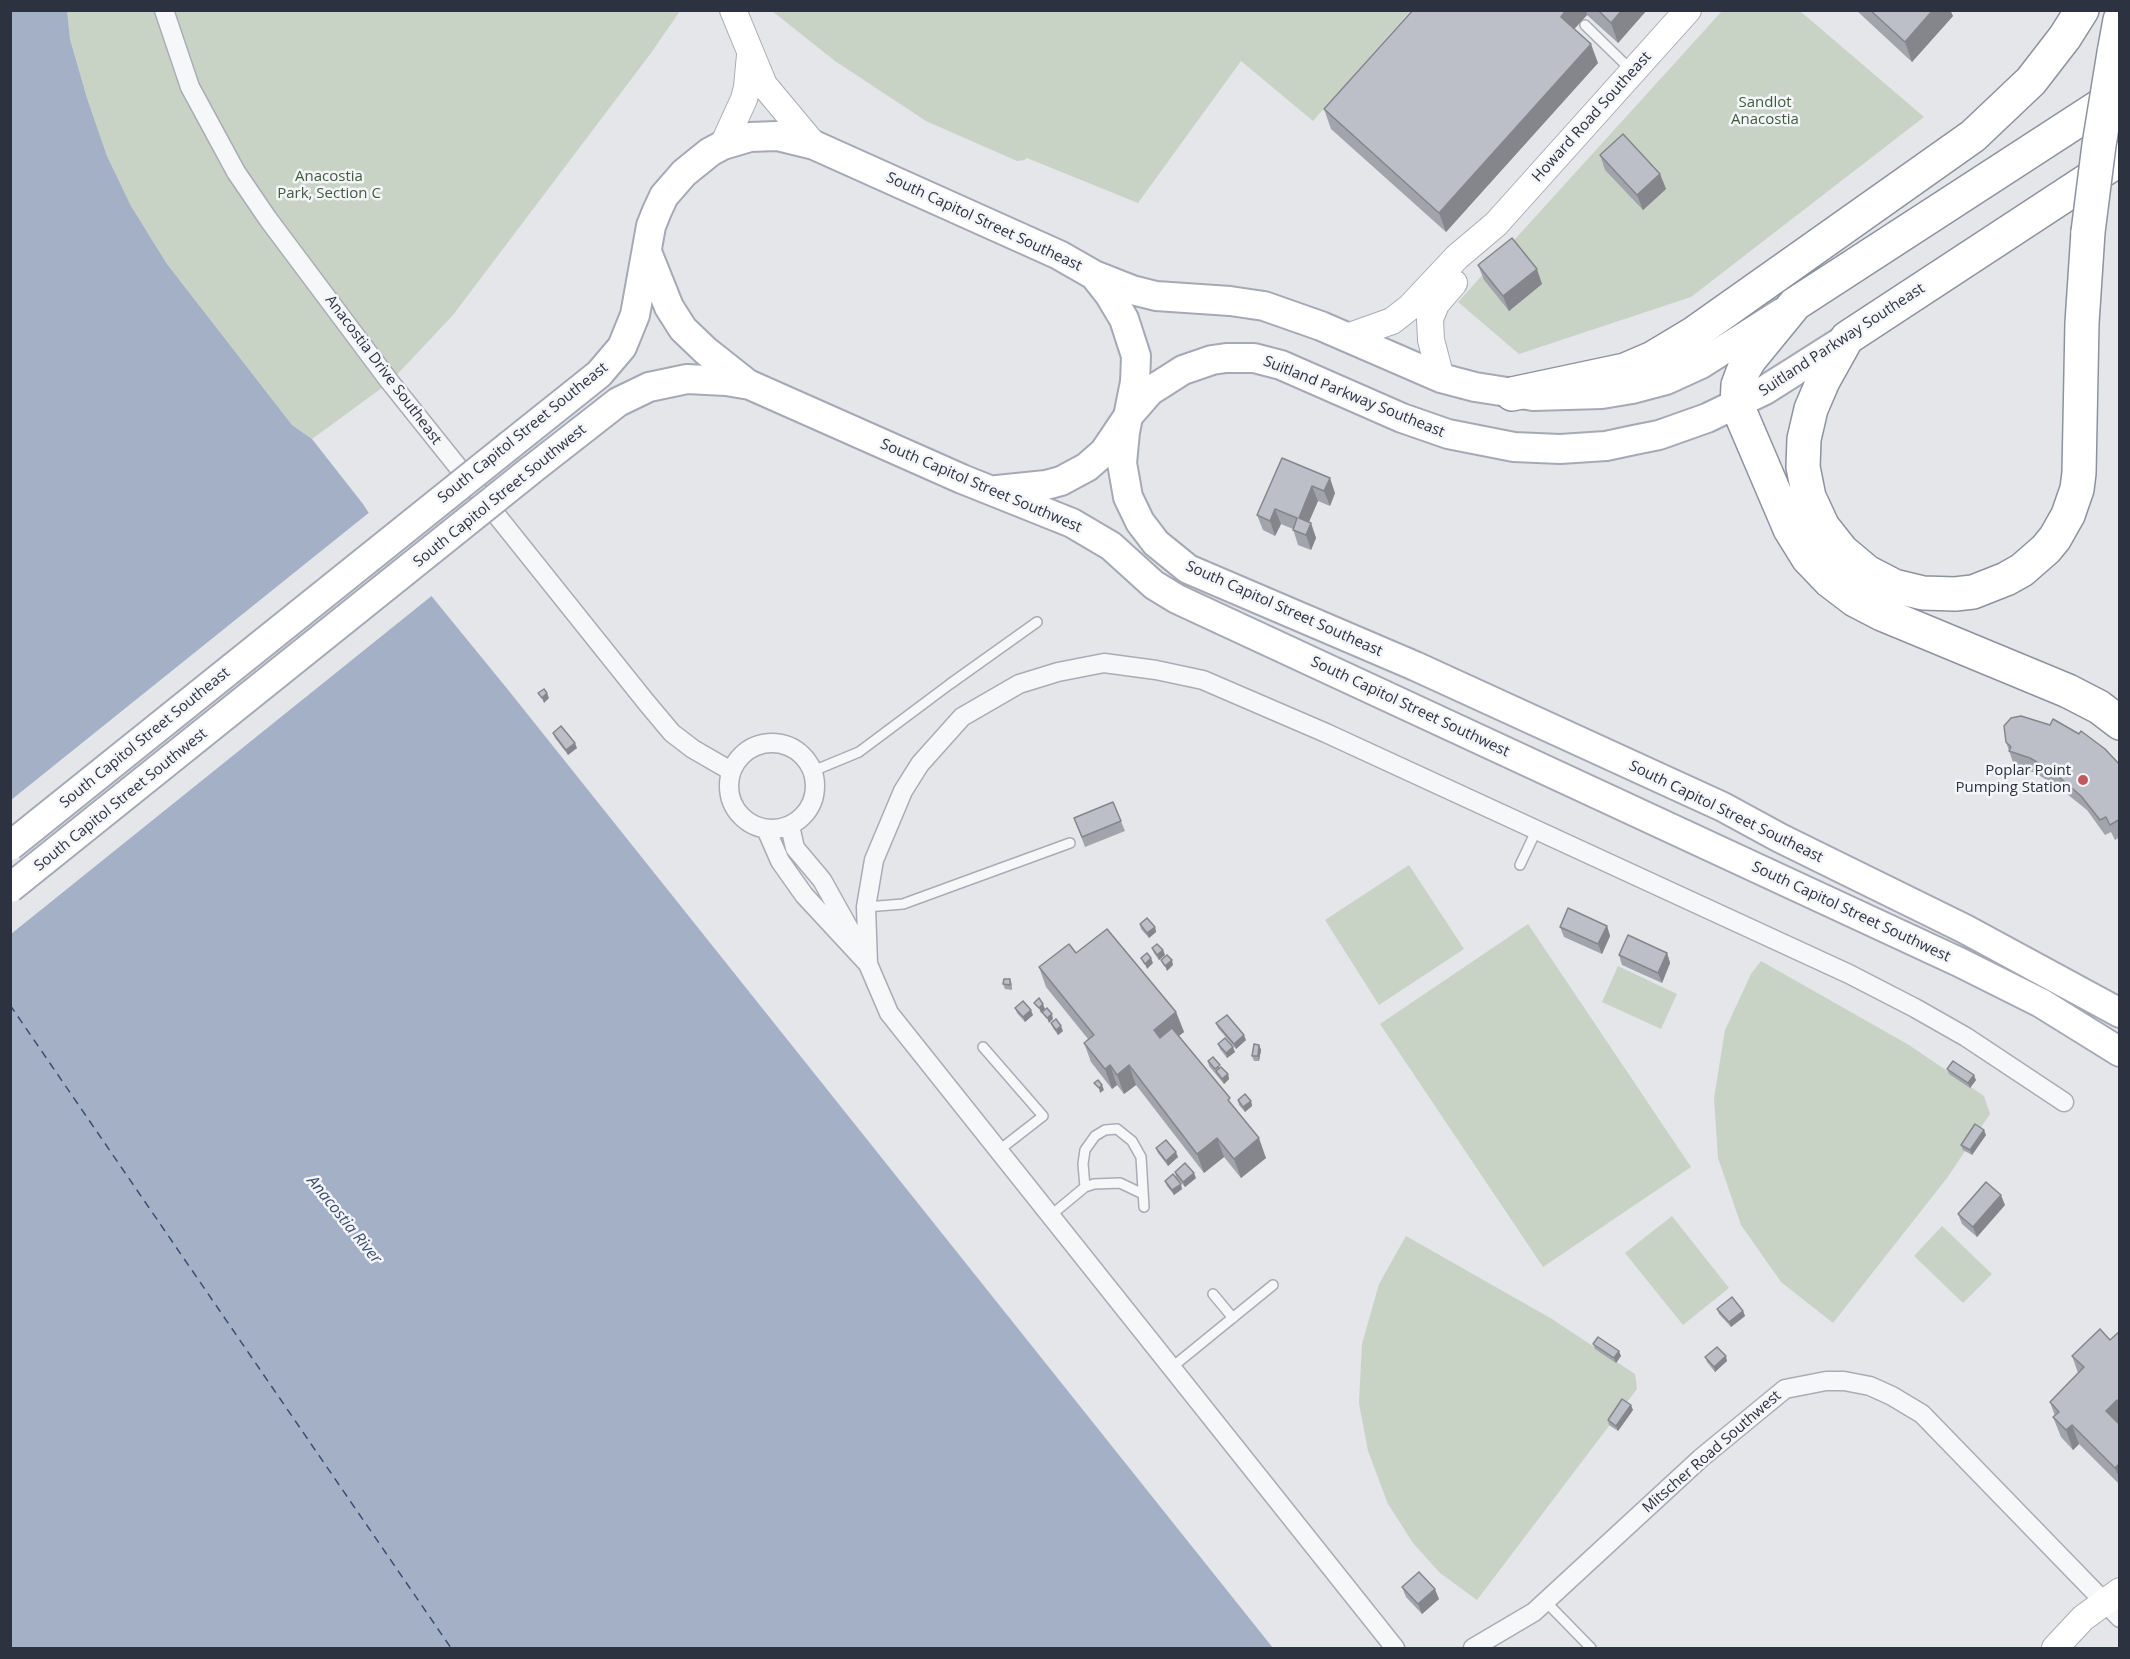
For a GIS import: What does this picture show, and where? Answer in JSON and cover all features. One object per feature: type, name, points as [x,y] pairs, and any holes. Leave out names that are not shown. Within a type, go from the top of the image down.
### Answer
[{"type":"highway","points":[[1512,394],[1625,370],[1672,348],[1952,152],[1994,117],[2031,81],[2048,61],[2082,10]]},
{"type":"highway","points":[[1847,338],[1822,381],[1811,409],[1804,439],[1805,482],[1814,512],[1832,540],[1867,572],[1893,586],[1923,593],[1973,592],[1989,587],[2022,570],[2055,538],[2068,515],[2077,489],[2080,456],[2083,295],[2088,232],[2096,166],[2120,20]]},
{"type":"highway","points":[[2120,93],[1795,304],[1744,369],[1738,385],[1737,405],[1790,529],[1808,558],[1830,581],[1856,600],[1882,614],[2068,691],[2098,707],[2120,723]]},
{"type":"highway","name":"Suitland Parkway Southeast","points":[[1847,338],[2120,159]]},
{"type":"main road","name":"South Capitol Street Southeast","points":[[10,846],[598,374],[615,357],[627,337],[635,315],[651,226],[664,196],[684,172],[723,145],[750,138],[777,136],[814,145],[1059,255],[1094,274],[1117,306],[1133,343],[1136,356],[1136,382],[1124,440],[1122,463],[1128,497],[1140,522],[1156,543],[1188,569],[1415,666],[1723,807],[1780,838],[1965,929],[2120,1013]]},
{"type":"main road","points":[[647,252],[664,297],[683,329],[706,351],[750,386]]},
{"type":"main road","points":[[1094,274],[1132,290],[1156,296],[1230,301],[1264,306],[1347,337],[1441,378],[1512,394],[1551,397],[1582,396],[1632,389],[1666,380],[1701,364],[1795,304]]},
{"type":"main road","name":"Suitland Parkway Southeast","points":[[989,490],[1032,488],[1061,481],[1074,475],[1104,452],[1129,415],[1150,391],[1183,370],[1212,360],[1254,358],[1281,365],[1431,429],[1468,440],[1514,447],[1560,449],[1606,446],[1682,428],[1737,405],[1791,375],[1847,338]]},
{"type":"main road","name":"South Capitol Street Southwest","points":[[10,888],[618,402],[649,387],[687,379],[726,381],[750,386],[989,490],[1066,520],[1111,546],[1154,585],[1177,599],[1959,962],[2042,1003],[2120,1052]]},
{"type":"street","name":"Anacostia Drive Southeast","points":[[164,10],[190,87],[236,172],[268,219],[390,382],[672,733],[693,749],[731,771]]},
{"type":"street","points":[[733,10],[759,76],[771,95],[814,145]]},
{"type":"street","name":"Howard Road Southeast","points":[[1347,337],[1382,326],[1402,314],[1457,257],[1496,224],[1688,10]]},
{"type":"street","points":[[723,145],[744,99],[750,52]]},
{"type":"street","name":"Howard Road Southeast","points":[[1441,378],[1429,329],[1432,312],[1469,266],[1496,224]]},
{"type":"street","points":[[868,964],[866,907],[874,860],[908,782],[920,764],[962,717],[1019,684],[1058,672],[1104,663],[1156,670],[1203,680],[1326,733],[1889,994],[1966,1036],[2064,1102]]},
{"type":"street","points":[[772,742],[785,744],[797,750],[807,759],[813,771],[816,784],[809,808],[801,819],[790,826],[766,829],[751,824],[739,814],[731,801],[729,786],[731,771],[747,750],[759,744],[772,742]]},
{"type":"street","points":[[790,826],[795,848],[822,880],[868,964],[889,1013],[1395,1648]]},
{"type":"street","points":[[766,829],[780,861],[804,896],[868,964]]},
{"type":"street","name":"Mitscher Road Southwest","points":[[1473,1648],[1534,1612],[1701,1458],[1785,1389],[1835,1381],[1870,1386],[1922,1414],[2026,1523],[2115,1603]]},
{"type":"street","points":[[2055,1648],[2084,1618],[2115,1603]]},
{"type":"lane","points":[[1585,26],[1633,72]]},
{"type":"lane","points":[[813,771],[859,752],[1036,622]]},
{"type":"lane","points":[[1520,865],[1537,830]]},
{"type":"lane","points":[[866,907],[903,904],[1070,843]]},
{"type":"lane","points":[[983,1047],[1043,1116],[998,1150]]},
{"type":"lane","points":[[1085,1187],[1083,1164],[1085,1150],[1095,1136],[1105,1130],[1117,1128],[1132,1141],[1141,1157],[1144,1207]]},
{"type":"lane","points":[[1050,1216],[1085,1187],[1094,1184],[1120,1184],[1143,1194]]},
{"type":"lane","points":[[1171,1368],[1273,1285]]},
{"type":"lane","points":[[1213,1294],[1233,1318]]},
{"type":"lane","points":[[1545,1602],[1591,1648]]},
{"type":"green space","name":"Anacostia Park, Section C","points":[[67,11],[680,11],[651,53],[453,315],[390,382],[312,439],[292,425],[167,264],[131,206],[107,156],[87,98],[70,39]]},
{"type":"green space","points":[[772,11],[1410,11],[1313,121],[1241,61],[1138,203],[1027,158],[1017,161],[926,121],[835,61]]},
{"type":"green space","name":"Sandlot Anacostia","points":[[1722,11],[1800,11],[1924,117],[1691,297],[1519,354],[1458,302]]},
{"type":"green space","points":[[1409,865],[1464,949],[1379,1005],[1325,920]]},
{"type":"green space","points":[[1528,924],[1691,1167],[1543,1267],[1380,1024]]},
{"type":"green space","points":[[1761,961],[1909,1045],[1984,1096],[1990,1114],[1947,1178],[1833,1323],[1781,1282],[1741,1225],[1718,1158],[1714,1098],[1725,1030],[1751,974]]},
{"type":"green space","points":[[1618,966],[1677,994],[1661,1029],[1602,1002]]},
{"type":"green space","points":[[1672,1216],[1729,1288],[1683,1325],[1625,1253]]},
{"type":"green space","points":[[1942,1226],[1992,1274],[1963,1303],[1914,1256]]},
{"type":"green space","points":[[1406,1236],[1552,1319],[1635,1374],[1637,1389],[1477,1600],[1440,1573],[1413,1543],[1388,1504],[1368,1451],[1359,1403],[1362,1344],[1379,1284]]},
{"type":"water","name":"Anacostia River","points":[[67,10],[70,39],[107,156],[131,206],[167,264],[292,425],[312,439],[363,504],[389,544],[1273,1648],[11,1648],[10,11]]},
{"type":"pier","points":[[371,511],[391,542],[434,594],[11,934],[11,800]]},
{"type":"building","points":[[1413,10],[1566,10],[1561,17],[1591,44],[1439,213],[1324,109]]},
{"type":"building","points":[[1598,10],[1622,10],[1611,23]]},
{"type":"building","points":[[1870,10],[1933,10],[1905,42]]},
{"type":"building","points":[[1623,134],[1660,174],[1637,195],[1600,155]]},
{"type":"building","points":[[1512,238],[1537,269],[1503,296],[1478,265]]},
{"type":"building","points":[[1282,458],[1330,478],[1324,491],[1312,486],[1299,518],[1311,523],[1306,535],[1293,530],[1297,518],[1275,509],[1270,521],[1257,515]]},
{"type":"building","points":[[544,689],[547,693],[542,698],[538,693]]},
{"type":"building","name":"Poplar Point Pumping Station","points":[[2021,716],[2050,725],[2053,719],[2079,734],[2081,731],[2105,749],[2120,765],[2120,819],[2110,825],[2106,817],[2100,820],[2081,796],[2052,771],[2030,758],[2009,751],[2011,747],[2006,742],[2004,726],[2011,718]]},
{"type":"building","points":[[561,726],[575,743],[566,750],[553,733]]},
{"type":"building","points":[[1113,802],[1121,821],[1082,837],[1074,818]]},
{"type":"building","points":[[1568,908],[1607,926],[1598,944],[1560,927]]},
{"type":"building","points":[[1147,918],[1155,927],[1147,933],[1140,924]]},
{"type":"building","points":[[1107,929],[1176,1012],[1154,1030],[1160,1038],[1172,1028],[1230,1098],[1228,1100],[1259,1138],[1234,1159],[1217,1138],[1197,1154],[1129,1065],[1117,1075],[1110,1065],[1105,1069],[1084,1043],[1094,1035],[1039,967],[1069,944],[1076,953]]},
{"type":"building","points":[[1628,935],[1667,953],[1658,973],[1619,955]]},
{"type":"building","points":[[1157,944],[1163,950],[1157,955],[1152,948]]},
{"type":"building","points":[[1147,953],[1151,958],[1145,964],[1141,958]]},
{"type":"building","points":[[1167,955],[1172,960],[1165,966],[1161,960]]},
{"type":"building","points":[[1004,979],[1010,979],[1010,985],[1003,984]]},
{"type":"building","points":[[1039,998],[1043,1004],[1039,1008],[1034,1003]]},
{"type":"building","points":[[1023,1001],[1031,1010],[1023,1017],[1015,1008]]},
{"type":"building","points":[[1047,1008],[1052,1014],[1047,1018],[1042,1012]]},
{"type":"building","points":[[1227,1015],[1244,1035],[1234,1044],[1216,1023]]},
{"type":"building","points":[[1056,1019],[1061,1026],[1056,1030],[1051,1023]]},
{"type":"building","points":[[1225,1038],[1233,1047],[1226,1053],[1218,1044]]},
{"type":"building","points":[[1254,1044],[1259,1045],[1258,1056],[1252,1056]]},
{"type":"building","points":[[1213,1057],[1220,1065],[1215,1069],[1208,1061]]},
{"type":"building","points":[[1953,1061],[1974,1075],[1968,1083],[1947,1069]]},
{"type":"building","points":[[1221,1067],[1228,1074],[1222,1079],[1216,1071]]},
{"type":"building","points":[[1098,1080],[1102,1085],[1099,1088],[1094,1083]]},
{"type":"building","points":[[1245,1094],[1251,1101],[1243,1107],[1238,1100]]},
{"type":"building","points":[[1975,1124],[1984,1130],[1970,1150],[1961,1145]]},
{"type":"building","points":[[1166,1140],[1176,1152],[1166,1161],[1156,1148]]},
{"type":"building","points":[[1185,1163],[1194,1173],[1183,1182],[1175,1172]]},
{"type":"building","points":[[1173,1174],[1181,1184],[1172,1190],[1165,1181]]},
{"type":"building","points":[[1986,1182],[2001,1195],[1973,1227],[1958,1214]]},
{"type":"building","points":[[1732,1297],[1743,1311],[1729,1322],[1717,1309]]},
{"type":"building","points":[[2100,1329],[2110,1340],[2120,1331],[2120,1403],[2117,1400],[2106,1411],[2120,1425],[2120,1463],[2115,1468],[2072,1425],[2066,1430],[2053,1417],[2059,1412],[2050,1402],[2084,1367],[2072,1356]]},
{"type":"building","points":[[1598,1337],[1619,1351],[1614,1358],[1593,1344]]},
{"type":"building","points":[[1717,1347],[1726,1356],[1714,1367],[1705,1357]]},
{"type":"building","points":[[1622,1399],[1631,1405],[1616,1426],[1608,1420]]},
{"type":"building","points":[[1419,1572],[1435,1589],[1418,1604],[1402,1587]]},
{"type":"ferry route","points":[[10,1005],[451,1648]]},
{"type":"place","name":"Poplar Point Pumping Station","points":[[2083,780]]}]
